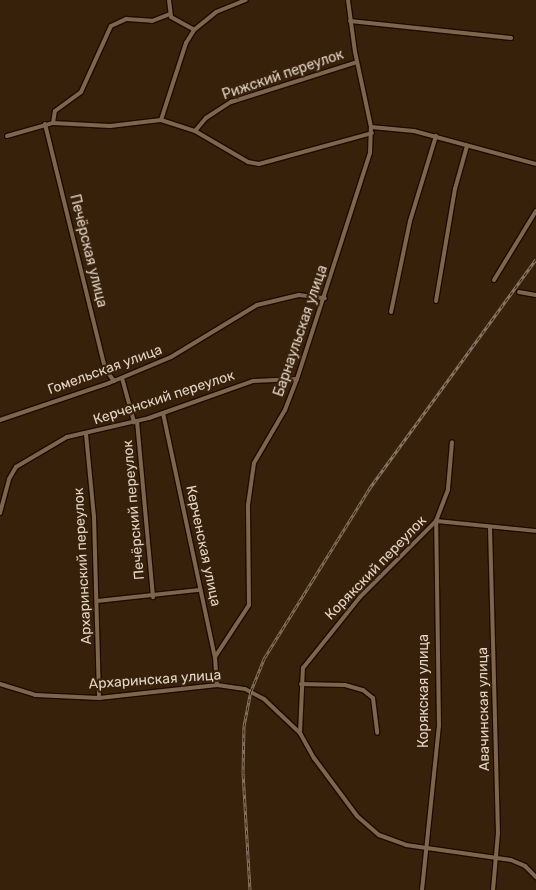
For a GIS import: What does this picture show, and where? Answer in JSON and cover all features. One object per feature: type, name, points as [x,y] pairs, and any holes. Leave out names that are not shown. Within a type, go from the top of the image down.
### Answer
[{"type":"street","points":[[169,0],[170,14]]},
{"type":"street","points":[[161,120],[186,43],[194,30],[216,12],[244,0]]},
{"type":"street","name":"Барнаульская улица","points":[[215,657],[249,605],[247,535],[252,475],[259,451],[285,410],[297,379],[325,298],[370,153],[372,133],[357,62],[348,0]]},
{"type":"street","points":[[170,14],[194,30]]},
{"type":"street","points":[[52,123],[55,111],[81,92],[111,26],[126,19],[152,21],[170,14]]},
{"type":"street","points":[[350,21],[511,38]]},
{"type":"street","name":"Рижский переулок","points":[[196,131],[206,118],[231,102],[357,62]]},
{"type":"street","points":[[7,136],[52,123],[104,126],[161,120],[196,131],[255,164],[372,133]]},
{"type":"street","name":"Печёрская улица","points":[[44,124],[105,369],[114,381]]},
{"type":"street","points":[[371,127],[393,127],[436,136],[536,164]]},
{"type":"street","points":[[391,312],[410,221],[436,136]]},
{"type":"street","points":[[436,301],[454,189],[467,146]]},
{"type":"street","points":[[494,280],[536,211]]},
{"type":"street","points":[[519,292],[536,295]]},
{"type":"street","name":"Гомельская улица","points":[[0,420],[114,381],[171,357],[257,305],[299,295],[325,298]]},
{"type":"street","name":"Печёрский переулок","points":[[122,378],[136,421],[153,597]]},
{"type":"street","name":"Керченский переулок","points":[[0,513],[9,479],[16,467],[55,442],[163,413],[253,381],[297,379]]},
{"type":"street","name":"Керченская улица","points":[[163,413],[199,590],[215,657],[217,685]]},
{"type":"street","name":"Архаринский переулок","points":[[86,434],[97,601],[99,698]]},
{"type":"street","name":"Корякский переулок","points":[[300,732],[303,668],[337,623],[436,521],[448,489],[452,442]]},
{"type":"street","points":[[436,521],[490,528],[536,531]]},
{"type":"street","name":"Корякская улица","points":[[422,890],[438,726],[436,521]]},
{"type":"street","name":"Авачинская улица","points":[[490,528],[496,858],[493,890]]},
{"type":"street","points":[[97,601],[153,597],[199,590]]},
{"type":"street","points":[[301,684],[346,685],[363,690],[373,698],[377,733]]},
{"type":"street","name":"Архаринская улица","points":[[0,685],[35,695],[99,698],[217,685],[257,694],[300,732],[314,758],[368,827],[392,841],[426,849],[496,858],[524,866],[536,878]]},
{"type":"railway","points":[[250,890],[243,773],[244,726],[251,691],[265,657],[369,489],[536,259]]}]
